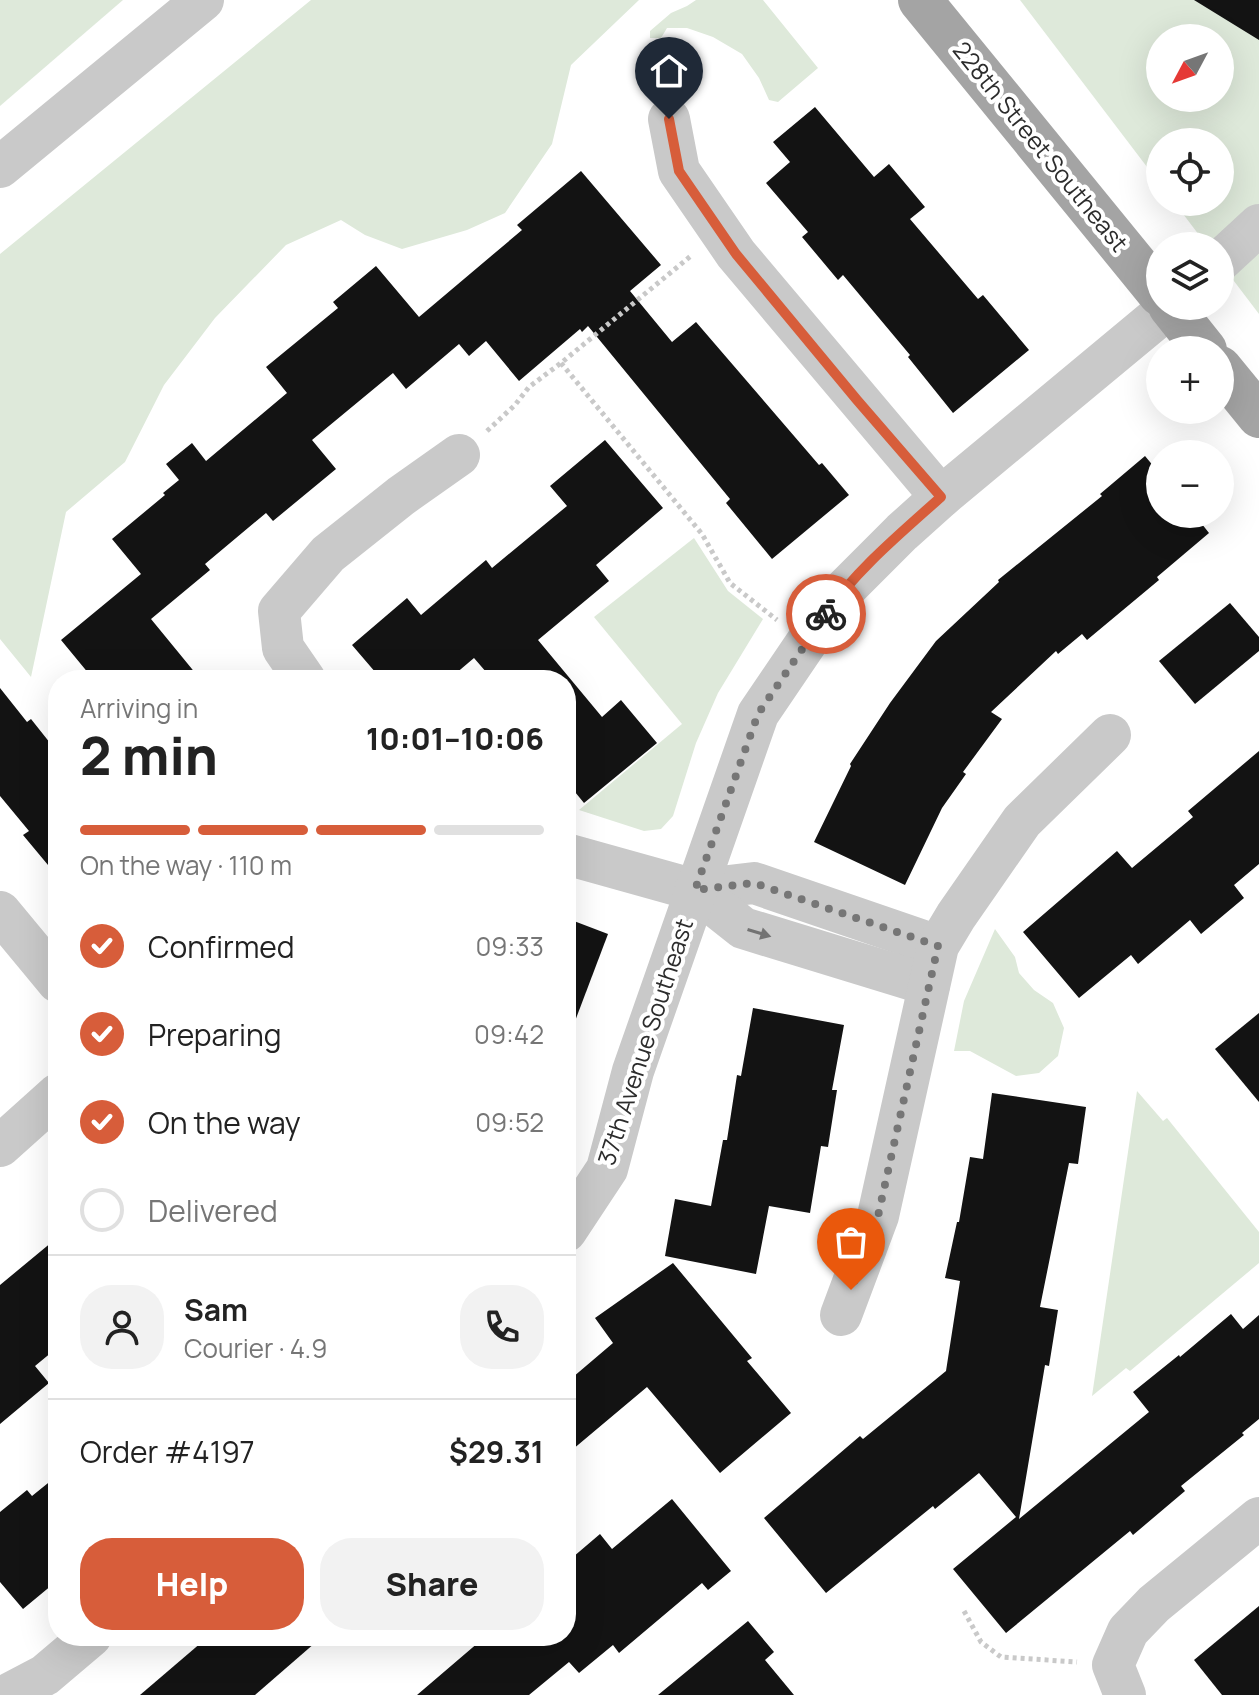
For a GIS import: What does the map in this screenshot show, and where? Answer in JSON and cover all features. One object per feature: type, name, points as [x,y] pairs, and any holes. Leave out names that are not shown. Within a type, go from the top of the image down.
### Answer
[{"type":"main road","name":"228th Street Southeast","points":[[920,0],[1146,277]]},
{"type":"main road","points":[[1181,320],[1194,336]]},
{"type":"main road","points":[[1234,385],[1259,416]]},
{"type":"street","points":[[0,167],[203,0]]},
{"type":"street","points":[[669,119],[679,171],[736,254],[941,497]]},
{"type":"street","points":[[1234,248],[1259,225]]},
{"type":"street","name":"37th Avenue Southeast","points":[[576,1216],[607,1169],[633,1071],[758,714],[838,596],[902,532],[1153,320]]},
{"type":"street","points":[[298,670],[283,648],[279,611],[328,554],[459,455]]},
{"type":"street","points":[[841,1315],[878,1216],[934,966],[956,916],[1022,821],[1110,735]]},
{"type":"street","points":[[576,857],[695,890],[754,883],[934,966]]},
{"type":"street","points":[[0,912],[48,970]]},
{"type":"street","points":[[0,1146],[48,1103]]},
{"type":"street","points":[[1119,1680],[1128,1631],[1154,1604],[1259,1518]]},
{"type":"street","points":[[7,1695],[45,1675],[79,1646]]},
{"type":"path","points":[[459,455],[499,421],[529,387],[721,232]]},
{"type":"path","points":[[561,363],[702,534],[730,583],[806,643]]},
{"type":"path","points":[[964,1611],[981,1642],[1001,1657],[1119,1680]]},
{"type":"green space","points":[[0,0],[123,0],[0,106]]},
{"type":"green space","points":[[311,0],[639,0],[571,65],[552,144],[505,213],[467,230],[402,249],[365,235],[341,220],[286,245],[215,318],[164,385],[125,462],[66,512],[31,677],[0,639],[0,254]]},
{"type":"green space","points":[[696,0],[763,0],[818,68],[778,102],[769,100],[759,78],[742,54],[713,37],[687,28],[667,28],[661,38],[650,38],[650,31],[671,13]]},
{"type":"green space","points":[[1020,0],[1259,0],[1259,314],[1234,281],[1234,232],[1197,232],[1185,216],[1234,216],[1234,128],[1146,128],[1146,166]]},
{"type":"green space","points":[[694,538],[728,591],[763,619],[718,693],[696,743],[673,816],[661,829],[644,831],[579,810],[682,724],[594,617]]},
{"type":"green space","points":[[995,929],[1015,957],[1019,973],[1034,990],[1053,1003],[1064,1028],[1058,1056],[1039,1073],[1016,1076],[970,1051],[954,1051],[964,1001]]},
{"type":"green space","points":[[1137,1091],[1163,1121],[1167,1118],[1259,1232],[1259,1263],[1130,1371],[1126,1368],[1092,1396]]},
{"type":"building","points":[[1194,0],[1259,0],[1259,40]]},
{"type":"building","points":[[815,107],[874,177],[889,164],[925,207],[910,219],[978,299],[983,295],[1029,350],[953,413],[908,357],[910,355],[843,275],[838,280],[802,237],[808,232],[766,183],[790,162],[773,142]]},
{"type":"building","points":[[581,171],[661,265],[630,291],[672,342],[696,322],[819,465],[822,463],[849,495],[772,559],[726,503],[730,499],[588,326],[582,332],[580,329],[519,381],[486,341],[469,356],[459,344],[406,389],[393,373],[312,440],[336,469],[273,521],[266,513],[205,564],[210,570],[151,619],[193,670],[86,670],[61,640],[141,574],[112,539],[179,480],[166,464],[192,443],[206,461],[287,393],[266,367],[338,308],[333,302],[376,266],[419,317],[522,230],[517,225]]},
{"type":"building","points":[[605,440],[663,508],[596,565],[609,581],[538,640],[563,670],[484,670],[474,658],[460,670],[373,670],[352,645],[407,598],[421,615],[486,560],[492,568],[567,506],[550,486]]},
{"type":"building","points":[[1145,456],[1146,528],[1205,528],[1209,533],[1087,640],[1082,634],[1058,654],[1056,651],[991,712],[1002,719],[963,772],[966,774],[942,808],[905,885],[814,842],[850,764],[936,641],[998,580],[1102,496],[1100,494]]},
{"type":"building","points":[[1230,603],[1259,637],[1259,651],[1195,704],[1159,661]]},
{"type":"building","points":[[576,686],[602,717],[621,700],[657,743],[584,803],[576,793]]},
{"type":"building","points":[[0,688],[27,722],[31,719],[48,740],[48,865],[23,835],[29,831],[0,796]]},
{"type":"building","points":[[1259,751],[1259,864],[1234,885],[1244,898],[1201,934],[1190,920],[1138,964],[1131,955],[1079,998],[1023,932],[1117,851],[1132,868],[1193,817],[1188,811]]},
{"type":"building","points":[[576,922],[608,934],[576,1019]]},
{"type":"building","points":[[753,1008],[844,1025],[832,1090],[837,1090],[828,1147],[821,1146],[810,1213],[769,1206],[756,1274],[665,1256],[675,1199],[711,1206]]},
{"type":"building","points":[[1259,1013],[1259,1102],[1215,1049]]},
{"type":"building","points":[[992,1093],[1086,1107],[1078,1164],[1069,1163],[1040,1307],[1058,1310],[1049,1366],[1045,1365],[1019,1519],[1149,1412],[1133,1392],[1231,1314],[1243,1329],[1259,1315],[1259,1419],[1181,1486],[1185,1491],[1133,1535],[1130,1531],[1006,1633],[953,1569],[1016,1517],[979,1473],[935,1509],[933,1506],[826,1593],[764,1518],[860,1436],[863,1439],[946,1371],[960,1281],[945,1278],[970,1157],[983,1159]]},
{"type":"building","points":[[48,1245],[48,1355],[35,1366],[48,1384],[0,1424],[0,1285]]},
{"type":"building","points":[[673,1263],[752,1358],[747,1361],[791,1413],[720,1473],[647,1387],[576,1447],[576,1374],[613,1343],[595,1318]]},
{"type":"building","points":[[48,1483],[48,1588],[23,1609],[0,1582],[0,1512],[27,1490],[32,1496]]},
{"type":"building","points":[[672,1499],[731,1571],[708,1590],[702,1583],[619,1653],[613,1645],[579,1673],[569,1662],[529,1695],[417,1695],[474,1646],[576,1646],[576,1554],[600,1534],[612,1549]]},
{"type":"building","points":[[1259,1606],[1259,1695],[1222,1695],[1194,1660]]},
{"type":"building","points":[[748,1621],[774,1652],[765,1660],[794,1695],[658,1695]]},
{"type":"building","points":[[197,1646],[311,1646],[255,1695],[140,1695]]},
{"type":"way so far","points":[[826,614],[758,714],[695,890],[754,883],[938,946],[878,1216],[851,1290]]},
{"type":"route","points":[[669,119],[679,171],[736,254],[941,497],[838,596],[826,614]]}]
